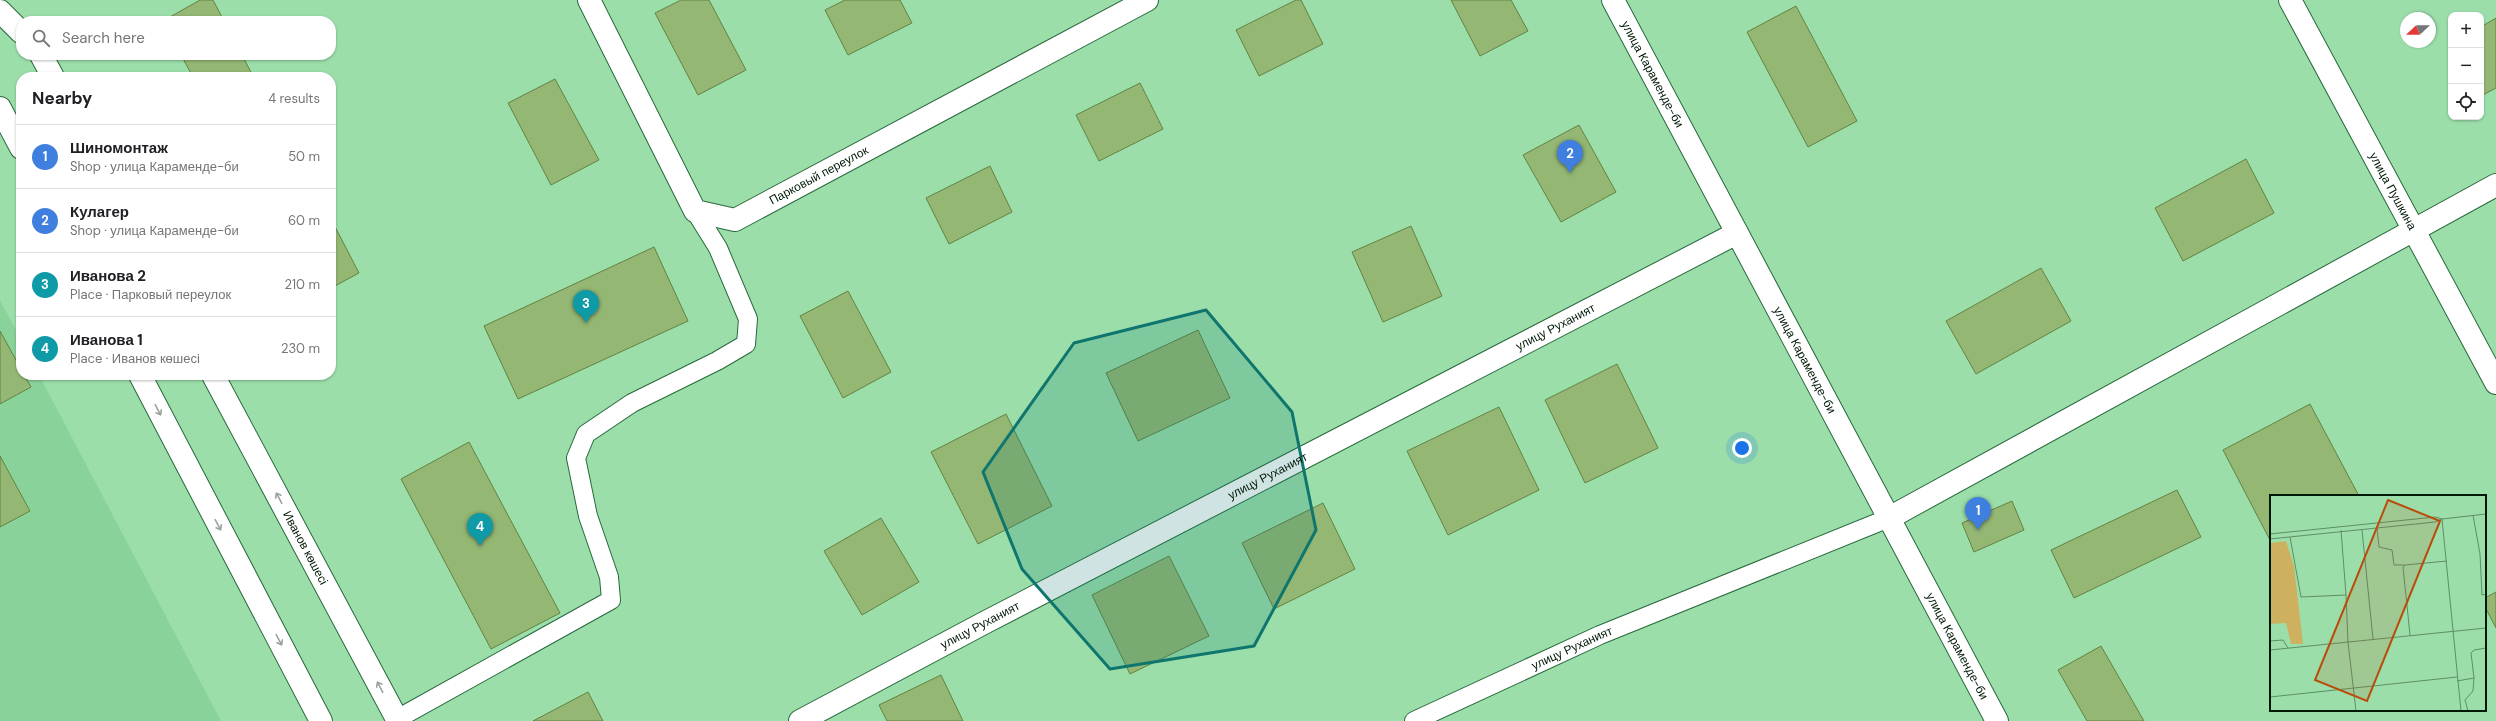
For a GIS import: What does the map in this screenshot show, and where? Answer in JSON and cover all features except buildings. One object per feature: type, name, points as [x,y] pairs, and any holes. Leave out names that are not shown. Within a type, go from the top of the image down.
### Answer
[{"type":"street","points":[[589,0],[695,211]]},
{"type":"street","name":"Парковый переулок","points":[[695,211],[735,220],[1147,0]]},
{"type":"street","name":"улица Караменде-би","points":[[1613,0],[1997,721]]},
{"type":"street","name":"улица Пушкина","points":[[2290,0],[2496,383]]},
{"type":"street","points":[[0,11],[16,27]]},
{"type":"street","points":[[44,60],[50,72]]},
{"type":"street","points":[[0,108],[16,138]]},
{"type":"street","points":[[1889,518],[2496,185]]},
{"type":"street","name":"улицу Руханият","points":[[800,721],[991,619],[1737,234]]},
{"type":"street","points":[[143,380],[321,721]]},
{"type":"street","name":"Иванов көшесі","points":[[216,380],[398,720]]},
{"type":"lane","points":[[398,720],[611,600],[609,577],[588,516],[576,458],[586,434],[632,403],[717,361],[746,344],[748,319],[718,248],[695,211]]},
{"type":"lane","name":"улицу Руханият","points":[[1414,721],[1600,635],[1889,518]]},
{"type":"highlighted area","points":[[1206,310],[1292,412],[1316,530],[1254,646],[1110,669],[1022,569],[983,472],[1074,343]]},
{"type":"shaded area","points":[[0,300],[16,330],[16,380],[42,380],[221,721],[0,721]]},
{"type":"place","name":"Кулагер","points":[[1570,173]]},
{"type":"place","name":"Иванова 2","points":[[586,323]]},
{"type":"place","name":"Шиномонтаж","points":[[1978,530]]},
{"type":"place","name":"Иванова 1","points":[[480,546]]}]
